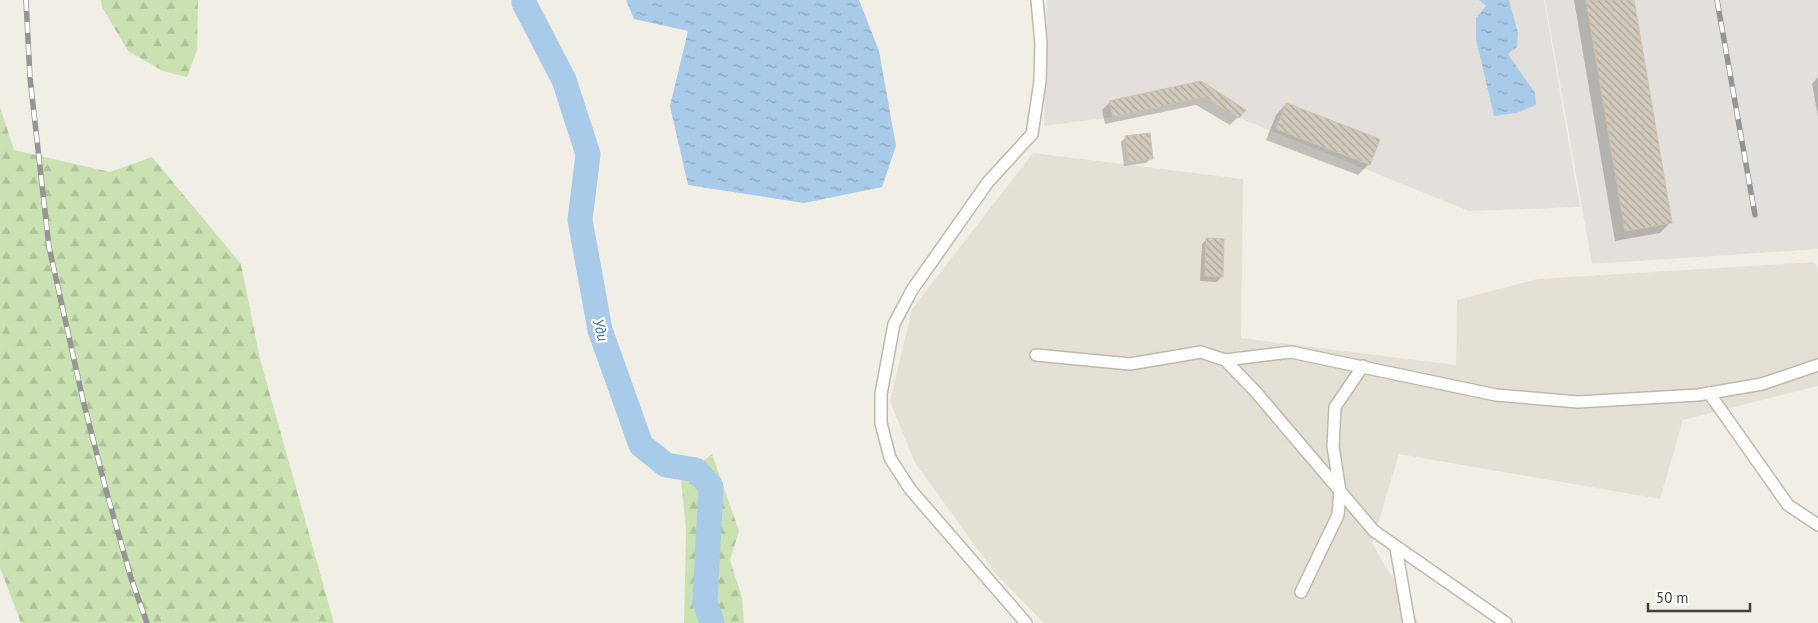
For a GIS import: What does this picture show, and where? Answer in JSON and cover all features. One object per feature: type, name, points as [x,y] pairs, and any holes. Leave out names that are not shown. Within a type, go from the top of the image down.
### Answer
[{"type":"street","points":[[1026,623],[990,584],[905,481],[890,458],[881,423],[881,394],[894,324],[912,290],[988,182],[1032,134],[1040,81],[1041,44],[1037,0]]},
{"type":"street","points":[[1036,355],[1130,364],[1201,352],[1225,360],[1291,352],[1496,395],[1578,402],[1709,393],[1762,384],[1818,364]]},
{"type":"street","points":[[1225,360],[1256,391],[1374,531],[1506,623]]},
{"type":"street","points":[[1301,592],[1338,515],[1340,491],[1332,446],[1335,407],[1363,366]]},
{"type":"street","points":[[1709,393],[1788,505],[1818,525]]},
{"type":"street","points":[[1396,548],[1409,623]]},
{"type":"shaded area","points":[[1047,0],[1544,0],[1580,207],[1469,211],[1239,118],[1204,97],[1113,117],[1044,126]]},
{"type":"shaded area","points":[[1545,0],[1818,0],[1818,249],[1592,264]]},
{"type":"shaded area","points":[[1033,153],[1243,179],[1241,338],[1456,365],[1457,300],[1538,279],[1815,262],[1818,269],[1818,386],[1683,420],[1660,499],[1399,454],[1372,543],[1419,623],[1044,623],[995,573],[915,463],[890,401],[912,309]]},
{"type":"green space","points":[[101,0],[198,0],[197,50],[187,77],[163,71],[128,51],[102,7]]},
{"type":"green space","points":[[0,107],[14,150],[110,172],[152,157],[241,264],[260,359],[334,623],[21,623],[0,568]]},
{"type":"green space","points":[[712,454],[739,531],[730,560],[742,598],[744,623],[684,623],[686,530],[681,479]]},
{"type":"water","points":[[626,0],[859,0],[879,51],[896,146],[882,187],[804,203],[688,185],[670,106],[688,31],[634,19]]},
{"type":"water","points":[[1479,0],[1509,0],[1518,33],[1517,47],[1508,54],[1535,93],[1536,105],[1516,113],[1494,116],[1476,39],[1476,18],[1486,6]]},
{"type":"building","points":[[1586,0],[1634,0],[1672,223],[1625,231]]},
{"type":"building","points":[[1201,81],[1246,110],[1239,118],[1204,97],[1113,117],[1109,101]]},
{"type":"building","points":[[1286,103],[1380,139],[1370,165],[1276,129]]},
{"type":"building","points":[[1150,133],[1153,159],[1129,162],[1125,136]]},
{"type":"building","points":[[1206,238],[1224,239],[1223,277],[1205,276]]},
{"type":"waterway","name":"Уди","points":[[524,0],[564,80],[588,154],[580,220],[600,330],[641,445],[666,465],[696,470],[711,487],[705,602],[712,623]]},
{"type":"railway","points":[[26,0],[30,78],[49,247],[83,400],[106,490],[131,578],[147,623]]},
{"type":"railway","points":[[1717,0],[1755,215]]}]
